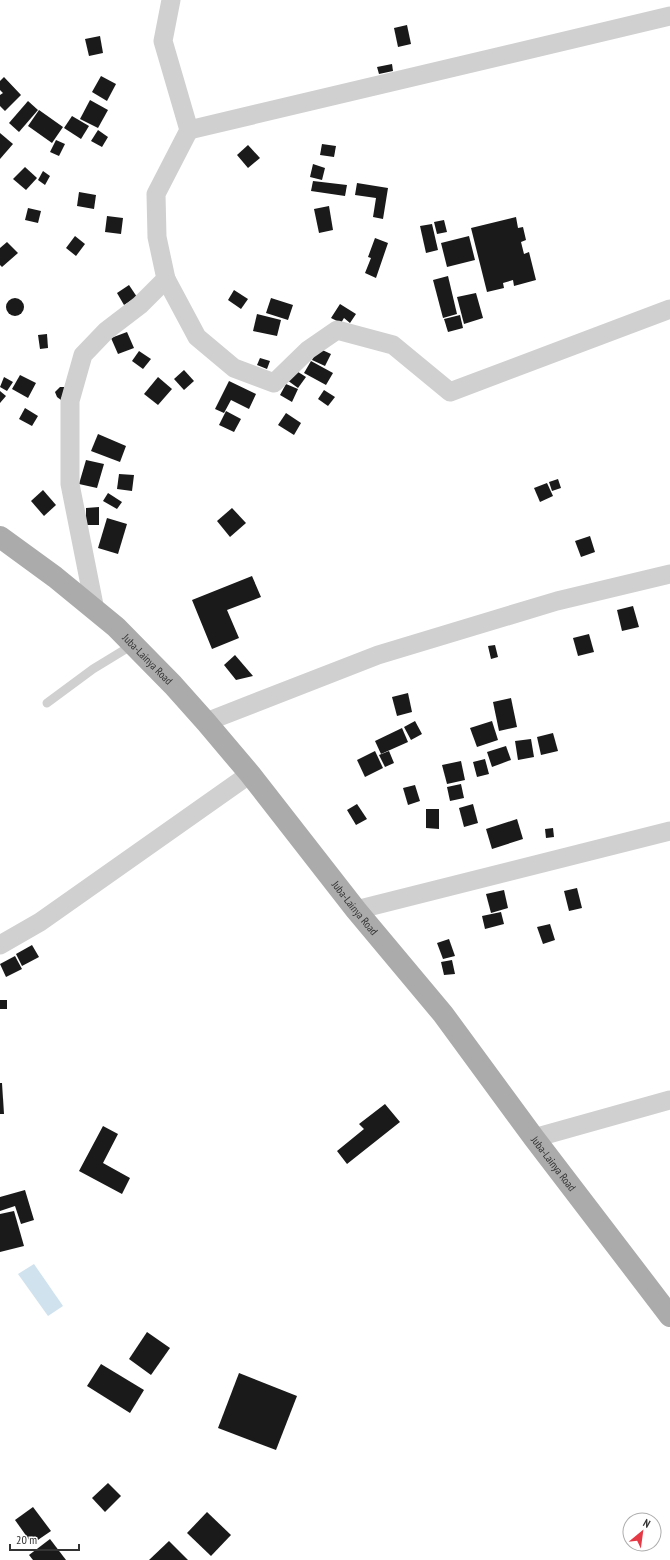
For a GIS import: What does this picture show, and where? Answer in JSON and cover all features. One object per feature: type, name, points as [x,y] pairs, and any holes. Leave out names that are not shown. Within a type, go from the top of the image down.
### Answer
[{"type":"main road","name":"Juba-Lainya Road","points":[[0,537],[55,577],[96,610],[134,644],[206,722],[250,774],[356,910],[443,1014],[534,1138],[670,1316]]},
{"type":"street","points":[[171,0],[163,41],[189,130],[156,194],[157,237],[166,279],[197,337],[234,368],[274,383],[308,350],[337,330],[394,345],[450,392],[670,309]]},
{"type":"street","points":[[189,130],[670,16]]},
{"type":"street","points":[[96,610],[70,484],[70,401],[83,355],[106,330],[140,305],[166,279]]},
{"type":"street","points":[[206,722],[378,656],[556,600],[670,574]]},
{"type":"street","points":[[0,945],[40,922],[250,774]]},
{"type":"street","points":[[356,910],[670,832]]},
{"type":"street","points":[[534,1138],[670,1100]]},
{"type":"lane","points":[[47,703],[93,669],[134,644]]},
{"type":"water","points":[[34,1264],[63,1306],[48,1316],[18,1274]]},
{"type":"building","points":[[407,25],[411,44],[398,47],[394,28]]},
{"type":"building","points":[[100,36],[103,53],[89,56],[85,39]]},
{"type":"building","points":[[392,64],[393,71],[379,74],[377,67]]},
{"type":"building","points":[[101,76],[116,84],[107,101],[92,92]]},
{"type":"building","points":[[4,77],[21,95],[5,111],[0,106],[0,95],[3,93],[0,90],[0,81]]},
{"type":"building","points":[[90,100],[108,110],[98,128],[80,119]]},
{"type":"building","points":[[28,101],[38,110],[19,132],[9,123]]},
{"type":"building","points":[[39,110],[63,127],[52,143],[28,126]]},
{"type":"building","points":[[72,116],[89,126],[81,139],[64,128]]},
{"type":"building","points":[[98,130],[108,137],[102,147],[91,141]]},
{"type":"building","points":[[0,133],[13,144],[0,159]]},
{"type":"building","points":[[56,140],[65,144],[59,156],[50,152]]},
{"type":"building","points":[[322,144],[336,146],[334,157],[320,155]]},
{"type":"building","points":[[248,145],[260,158],[248,168],[237,155]]},
{"type":"building","points":[[313,164],[325,168],[322,180],[310,177]]},
{"type":"building","points":[[25,167],[37,178],[26,190],[13,179]]},
{"type":"building","points":[[43,171],[50,176],[45,185],[38,180]]},
{"type":"building","points":[[313,181],[347,185],[345,196],[311,191]]},
{"type":"building","points":[[357,183],[388,188],[383,219],[373,217],[376,198],[355,195]]},
{"type":"building","points":[[79,192],[96,195],[94,209],[77,206]]},
{"type":"building","points":[[329,206],[333,230],[319,233],[314,209]]},
{"type":"building","points":[[28,208],[41,211],[38,223],[25,220]]},
{"type":"building","points":[[107,216],[123,218],[121,234],[105,232]]},
{"type":"building","points":[[516,217],[518,228],[523,227],[526,240],[521,242],[524,254],[529,252],[536,280],[514,286],[513,280],[503,283],[504,288],[487,292],[471,228]]},
{"type":"building","points":[[444,220],[447,232],[437,234],[434,222]]},
{"type":"building","points":[[432,224],[438,250],[426,253],[420,226]]},
{"type":"building","points":[[75,236],[85,244],[76,256],[66,248]]},
{"type":"building","points":[[469,236],[475,260],[447,267],[441,243]]},
{"type":"building","points":[[375,238],[388,243],[376,278],[365,273],[371,258],[368,257]]},
{"type":"building","points":[[7,242],[18,253],[2,267],[0,265],[0,248]]},
{"type":"building","points":[[448,276],[457,314],[443,318],[433,280]]},
{"type":"building","points":[[129,285],[137,297],[124,305],[117,293]]},
{"type":"building","points":[[234,290],[248,299],[241,309],[228,300]]},
{"type":"building","points":[[476,293],[483,318],[464,324],[457,297]]},
{"type":"building","points":[[15,298],[21,301],[24,307],[21,313],[15,316],[9,313],[6,307],[9,301]]},
{"type":"building","points":[[271,298],[293,305],[288,320],[266,313]]},
{"type":"building","points":[[340,304],[356,314],[350,323],[344,318],[341,323],[331,318]]},
{"type":"building","points":[[257,314],[281,320],[277,336],[253,331]]},
{"type":"building","points":[[460,315],[463,328],[448,332],[444,319]]},
{"type":"building","points":[[127,332],[134,348],[118,354],[111,338]]},
{"type":"building","points":[[47,334],[48,348],[40,349],[38,335]]},
{"type":"building","points":[[318,348],[331,354],[325,366],[312,360]]},
{"type":"building","points":[[139,351],[151,359],[143,369],[132,361]]},
{"type":"building","points":[[260,358],[270,361],[267,369],[257,365]]},
{"type":"building","points":[[311,361],[333,373],[326,385],[304,373]]},
{"type":"building","points":[[184,370],[194,381],[184,390],[174,379]]},
{"type":"building","points":[[295,370],[306,377],[298,388],[287,380]]},
{"type":"building","points":[[20,375],[36,383],[28,398],[12,389]]},
{"type":"building","points":[[4,377],[13,382],[7,391],[0,387]]},
{"type":"building","points":[[158,377],[172,389],[158,405],[144,394]]},
{"type":"building","points":[[229,381],[256,394],[249,409],[231,400],[224,413],[215,409]]},
{"type":"building","points":[[286,384],[298,389],[292,402],[280,395]]},
{"type":"building","points":[[60,387],[65,387],[61,400],[57,397],[55,392]]},
{"type":"building","points":[[324,390],[335,397],[328,406],[318,399]]},
{"type":"building","points":[[0,391],[6,396],[0,403]]},
{"type":"building","points":[[25,408],[38,416],[32,426],[19,419]]},
{"type":"building","points":[[226,411],[241,419],[234,432],[219,425]]},
{"type":"building","points":[[286,413],[301,423],[294,435],[278,425]]},
{"type":"building","points":[[98,434],[126,446],[120,462],[91,451]]},
{"type":"building","points":[[86,460],[104,464],[97,488],[79,484]]},
{"type":"building","points":[[119,474],[134,475],[132,491],[117,489]]},
{"type":"building","points":[[558,479],[561,488],[552,491],[549,482]]},
{"type":"building","points":[[547,483],[553,496],[540,502],[534,488]]},
{"type":"building","points":[[43,490],[56,505],[44,516],[31,501]]},
{"type":"building","points":[[108,493],[122,502],[117,509],[103,501]]},
{"type":"building","points":[[99,507],[99,525],[86,525],[86,508]]},
{"type":"building","points":[[232,508],[246,523],[230,537],[217,521]]},
{"type":"building","points":[[107,518],[127,524],[118,554],[98,548]]},
{"type":"building","points":[[590,536],[595,552],[581,557],[575,541]]},
{"type":"building","points":[[252,576],[261,597],[227,610],[239,638],[212,649],[192,600]]},
{"type":"building","points":[[633,606],[639,627],[622,631],[617,610]]},
{"type":"building","points":[[589,634],[594,652],[578,656],[573,638]]},
{"type":"building","points":[[495,645],[498,657],[491,659],[488,646]]},
{"type":"building","points":[[235,655],[253,676],[236,680],[224,665]]},
{"type":"building","points":[[408,693],[412,712],[397,716],[392,697]]},
{"type":"building","points":[[511,698],[517,727],[499,731],[493,702]]},
{"type":"building","points":[[415,721],[422,734],[411,740],[404,727]]},
{"type":"building","points":[[492,721],[498,740],[477,747],[470,728]]},
{"type":"building","points":[[402,728],[408,742],[381,754],[375,741]]},
{"type":"building","points":[[553,733],[558,751],[541,755],[537,737]]},
{"type":"building","points":[[531,739],[534,757],[518,760],[515,741]]},
{"type":"building","points":[[506,746],[511,760],[492,767],[487,752]]},
{"type":"building","points":[[375,751],[383,768],[365,777],[357,760]]},
{"type":"building","points":[[389,751],[394,763],[385,767],[379,755]]},
{"type":"building","points":[[485,759],[489,774],[477,777],[473,762]]},
{"type":"building","points":[[461,761],[465,780],[447,784],[442,765]]},
{"type":"building","points":[[461,784],[464,798],[450,801],[447,787]]},
{"type":"building","points":[[415,785],[420,801],[408,805],[403,788]]},
{"type":"building","points":[[357,804],[367,819],[356,825],[347,810]]},
{"type":"building","points":[[473,804],[478,823],[464,827],[459,808]]},
{"type":"building","points":[[426,809],[439,809],[439,829],[426,828]]},
{"type":"building","points":[[517,819],[523,839],[492,849],[486,829]]},
{"type":"building","points":[[553,828],[554,837],[546,838],[545,829]]},
{"type":"building","points":[[577,888],[582,908],[569,911],[564,891]]},
{"type":"building","points":[[504,890],[508,908],[491,913],[486,894]]},
{"type":"building","points":[[501,912],[504,924],[485,929],[482,916]]},
{"type":"building","points":[[550,924],[555,940],[543,944],[537,927]]},
{"type":"building","points":[[449,939],[455,956],[443,959],[437,943]]},
{"type":"building","points":[[32,945],[39,957],[22,966],[16,954]]},
{"type":"building","points":[[15,956],[22,969],[6,977],[0,964]]},
{"type":"building","points":[[452,960],[455,974],[444,975],[441,962]]},
{"type":"building","points":[[0,1000],[7,1000],[7,1009],[0,1009]]},
{"type":"building","points":[[0,1083],[2,1083],[4,1114],[0,1114]]},
{"type":"building","points":[[385,1104],[400,1122],[347,1164],[337,1151],[364,1129],[359,1124]]},
{"type":"building","points":[[103,1126],[118,1134],[103,1163],[130,1178],[122,1194],[79,1171]]},
{"type":"building","points":[[25,1190],[34,1220],[21,1224],[15,1206],[0,1211],[0,1197]]},
{"type":"building","points":[[14,1211],[24,1246],[0,1252],[0,1214]]},
{"type":"building","points":[[147,1332],[170,1348],[151,1375],[129,1359]]},
{"type":"building","points":[[101,1364],[144,1390],[130,1413],[87,1386]]},
{"type":"building","points":[[239,1373],[297,1396],[276,1450],[218,1428]]},
{"type":"building","points":[[108,1483],[121,1496],[105,1512],[92,1498]]},
{"type":"building","points":[[33,1507],[51,1531],[32,1544],[15,1520]]},
{"type":"building","points":[[207,1512],[231,1535],[211,1556],[187,1533]]},
{"type":"building","points":[[50,1539],[66,1560],[33,1560],[29,1555]]},
{"type":"building","points":[[169,1541],[188,1560],[149,1560]]}]
